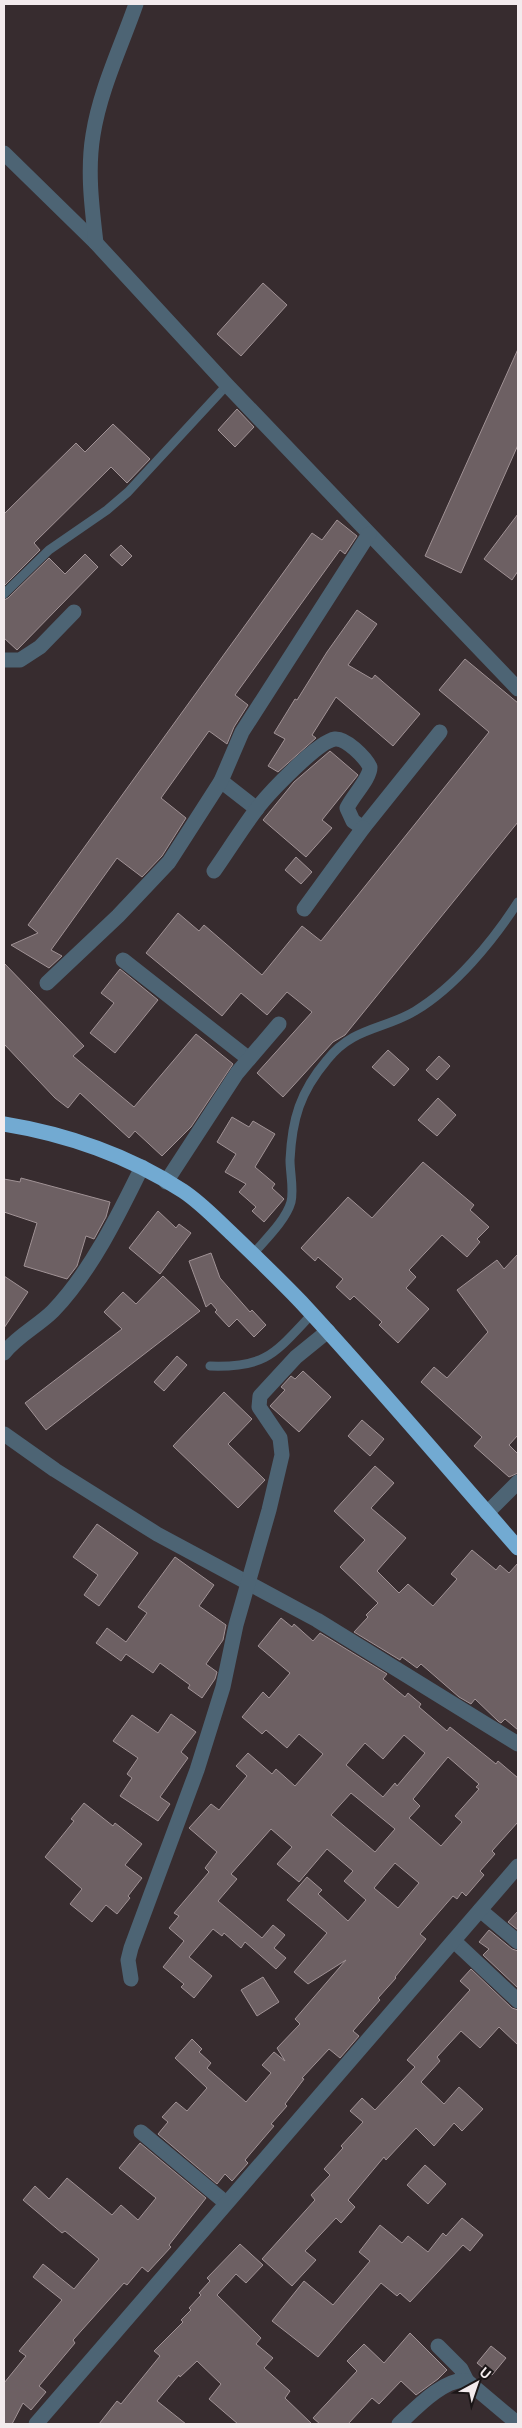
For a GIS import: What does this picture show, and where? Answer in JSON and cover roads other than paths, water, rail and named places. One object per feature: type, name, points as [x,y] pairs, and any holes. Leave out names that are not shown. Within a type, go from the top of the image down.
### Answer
[{"type":"highway","points":[[4,1124],[68,1138],[142,1168],[182,1190],[207,1209],[328,1331],[518,1548]]},
{"type":"street","points":[[96,243],[90,190],[92,136],[101,99],[136,4]]},
{"type":"street","points":[[4,153],[96,243],[227,385],[370,534],[517,682]]},
{"type":"street","points":[[48,983],[118,916],[169,862],[221,781],[242,732],[370,534]]},
{"type":"street","points":[[4,660],[20,660],[40,648],[74,612]]},
{"type":"street","points":[[304,909],[364,828],[440,732]]},
{"type":"street","points":[[214,870],[257,809],[304,759],[328,741],[337,739],[361,756],[370,767],[366,779],[352,796],[347,808],[353,821],[364,828]]},
{"type":"street","points":[[221,781],[257,809]]},
{"type":"street","points":[[123,960],[250,1059]]},
{"type":"street","points":[[166,1182],[238,1073],[279,1024]]},
{"type":"street","points":[[4,1353],[55,1310],[71,1289],[120,1212],[142,1168]]},
{"type":"street","points":[[131,1979],[128,1960],[131,1948],[197,1770],[223,1687],[236,1625],[269,1510],[282,1455],[280,1438],[259,1407],[260,1396],[296,1357],[328,1331]]},
{"type":"street","points":[[4,1434],[55,1470],[157,1534],[317,1620],[518,1744]]},
{"type":"street","points":[[487,1513],[518,1482]]},
{"type":"street","points":[[36,2424],[518,1866]]},
{"type":"street","points":[[480,1910],[518,1942]]},
{"type":"street","points":[[454,1941],[518,2001]]},
{"type":"street","points":[[141,2132],[226,2203]]},
{"type":"street","points":[[438,2346],[461,2369],[467,2382]]},
{"type":"street","points":[[399,2424],[448,2384],[461,2380],[467,2382],[518,2424]]},
{"type":"lane","points":[[4,594],[49,550],[107,510],[128,492],[227,385]]},
{"type":"lane","points":[[253,1254],[276,1228],[291,1202],[290,1160],[295,1118],[300,1101],[327,1059],[350,1037],[414,1011],[449,986],[502,927],[518,902]]},
{"type":"lane","points":[[210,1366],[238,1367],[260,1361],[280,1347],[312,1314]]}]
